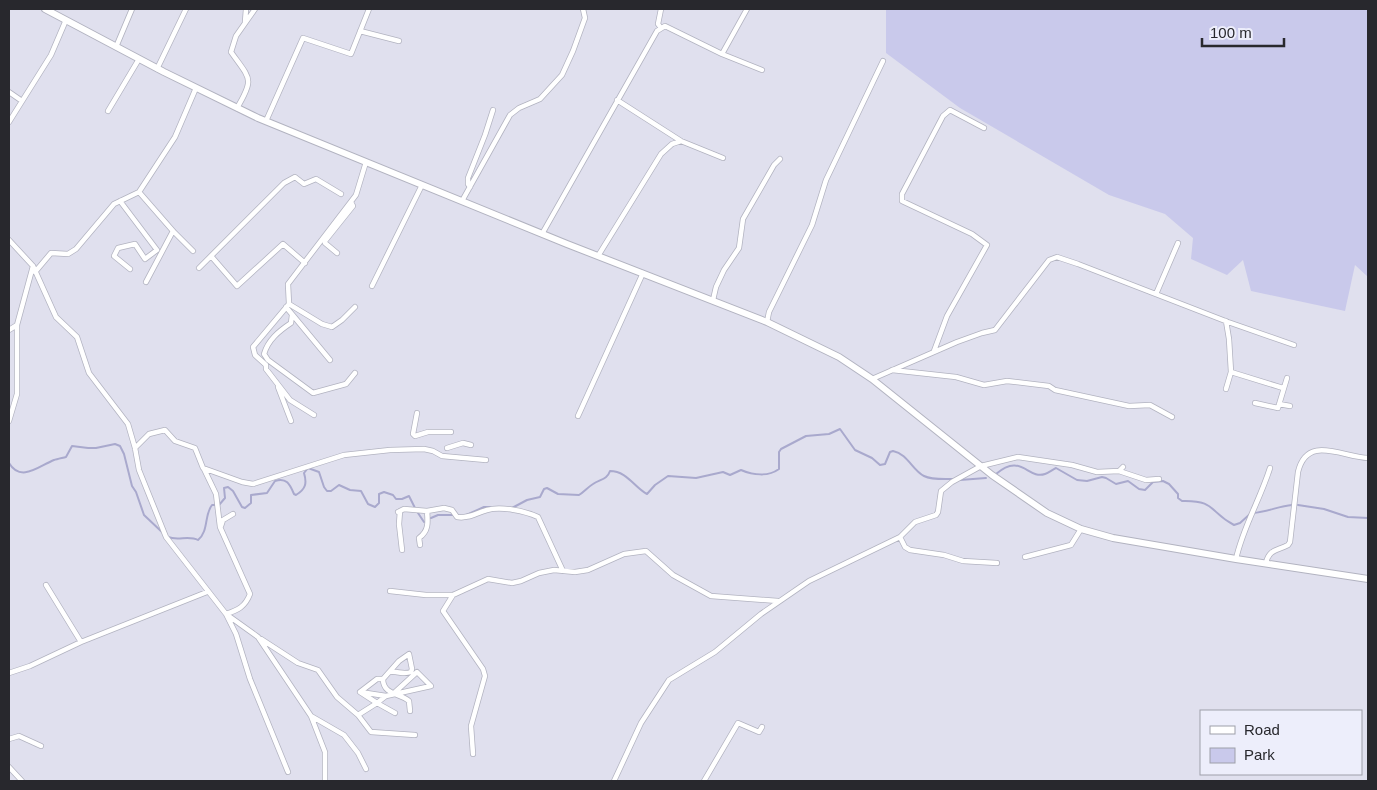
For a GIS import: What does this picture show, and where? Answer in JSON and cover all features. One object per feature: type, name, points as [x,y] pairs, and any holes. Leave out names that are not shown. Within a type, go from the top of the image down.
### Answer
[{"type":"main road","points":[[45,9],[139,60],[266,121],[542,234],[767,322],[839,357],[872,379],[981,466],[1047,513],[1081,529],[1113,538],[1368,579]]},
{"type":"street","points":[[116,47],[132,9]]},
{"type":"street","points":[[157,69],[186,9]]},
{"type":"street","points":[[245,23],[246,9]]},
{"type":"street","points":[[237,108],[248,89],[249,77],[231,52],[236,36],[255,9]]},
{"type":"street","points":[[266,121],[303,38],[351,54],[369,9]]},
{"type":"street","points":[[462,201],[510,115],[519,108],[540,99],[562,75],[574,51],[585,18],[583,9]]},
{"type":"street","points":[[661,9],[658,24],[661,28]]},
{"type":"street","points":[[722,54],[747,9]]},
{"type":"street","points":[[9,122],[51,55],[66,20]]},
{"type":"street","points":[[542,234],[617,100],[657,31],[661,28],[665,26],[722,54],[762,70]]},
{"type":"street","points":[[360,31],[398,41]]},
{"type":"street","points":[[108,111],[139,60]]},
{"type":"street","points":[[767,322],[769,312],[812,225],[826,180],[884,61]]},
{"type":"street","points":[[36,272],[51,252],[68,254],[76,249],[114,204],[138,192],[175,137],[196,88]]},
{"type":"street","points":[[9,92],[22,102]]},
{"type":"street","points":[[617,100],[681,141],[723,158]]},
{"type":"street","points":[[470,187],[468,178],[493,110]]},
{"type":"street","points":[[934,351],[947,316],[987,245],[972,234],[902,201],[902,194],[942,116],[950,110],[984,128]]},
{"type":"street","points":[[598,256],[661,154],[672,144],[681,141]]},
{"type":"street","points":[[713,300],[716,287],[724,270],[739,248],[744,219],[774,165],[780,159]]},
{"type":"street","points":[[330,360],[292,314],[288,306],[288,284],[356,196],[366,162]]},
{"type":"street","points":[[199,268],[284,183],[295,177],[304,184],[316,179],[341,194]]},
{"type":"street","points":[[372,286],[422,185]]},
{"type":"street","points":[[138,192],[194,251]]},
{"type":"street","points":[[120,201],[158,250],[145,259],[136,244],[118,248],[114,256],[130,269]]},
{"type":"street","points":[[337,253],[325,241],[353,206],[351,202]]},
{"type":"street","points":[[146,282],[174,231]]},
{"type":"street","points":[[9,240],[33,266],[56,317],[77,337],[89,373],[128,424],[135,448],[138,470],[166,537],[226,614],[236,634],[250,679],[288,772]]},
{"type":"street","points":[[1156,294],[1178,243]]},
{"type":"street","points":[[211,256],[237,286],[283,244],[305,263]]},
{"type":"street","points":[[872,379],[934,351],[995,330],[1049,260],[1057,257],[1294,345]]},
{"type":"street","points":[[9,421],[17,394],[17,325],[33,266]]},
{"type":"street","points":[[578,416],[643,273]]},
{"type":"street","points":[[288,306],[322,324],[332,327],[355,307]]},
{"type":"street","points":[[288,306],[253,347],[255,355],[290,400],[314,415]]},
{"type":"street","points":[[292,314],[291,323],[267,344],[264,354],[268,360],[314,394],[346,384],[355,373]]},
{"type":"street","points":[[1226,321],[1231,372],[1226,389]]},
{"type":"street","points":[[9,330],[17,325]]},
{"type":"street","points":[[891,370],[956,377],[984,385],[1007,382],[1049,386],[1055,390],[1129,406],[1150,405],[1172,417]]},
{"type":"street","points":[[1231,372],[1283,388]]},
{"type":"street","points":[[1255,403],[1278,408],[1287,378]]},
{"type":"street","points":[[277,382],[291,421]]},
{"type":"street","points":[[1279,404],[1290,406]]},
{"type":"street","points":[[417,413],[414,436],[428,432],[451,432]]},
{"type":"street","points":[[135,448],[149,434],[165,430],[175,441],[195,448],[216,494],[220,527],[250,594],[247,602],[239,610],[226,614]]},
{"type":"street","points":[[447,448],[463,443],[471,445]]},
{"type":"street","points":[[203,468],[253,484],[344,455],[390,450],[424,449],[442,456],[486,460]]},
{"type":"street","points":[[1266,563],[1268,556],[1272,552],[1288,545],[1290,542],[1300,461],[1308,453],[1320,450],[1337,451],[1368,458]]},
{"type":"street","points":[[614,781],[641,723],[669,680],[715,652],[778,601],[809,581],[900,537],[915,522],[936,515],[941,491],[952,482],[981,466],[1018,457],[1072,465],[1097,472],[1121,469],[1146,480],[1159,479]]},
{"type":"street","points":[[1236,559],[1245,526],[1258,502],[1270,468]]},
{"type":"street","points":[[402,550],[399,512],[404,509],[427,511],[448,508],[456,517],[462,518],[490,509],[529,513],[538,517],[563,571]]},
{"type":"street","points":[[420,545],[419,538],[425,534],[428,526],[427,511]]},
{"type":"street","points":[[220,527],[223,520],[233,514]]},
{"type":"street","points":[[1026,557],[1071,545],[1081,529]]},
{"type":"street","points":[[900,537],[905,547],[910,550],[963,560],[997,563]]},
{"type":"street","points":[[390,591],[426,595],[453,595],[488,579],[512,583],[521,582],[539,573],[554,570],[574,572],[588,570],[624,554],[646,551],[672,575],[711,596],[778,601]]},
{"type":"street","points":[[46,585],[81,642]]},
{"type":"street","points":[[9,673],[207,592]]},
{"type":"street","points":[[453,595],[443,612],[483,669],[485,676],[470,726],[473,754]]},
{"type":"street","points":[[226,614],[298,663],[318,670],[337,697],[358,715],[371,732],[415,735]]},
{"type":"street","points":[[258,636],[312,716],[325,752],[325,781]]},
{"type":"street","points":[[383,680],[390,672],[399,662],[409,654],[411,672],[406,674],[390,672]]},
{"type":"street","points":[[358,715],[386,696],[431,686],[417,672],[393,694]]},
{"type":"street","points":[[360,692],[377,679],[383,680]]},
{"type":"street","points":[[383,680],[385,687],[393,694],[409,701],[410,711]]},
{"type":"street","points":[[360,692],[386,696]]},
{"type":"street","points":[[360,692],[395,713]]},
{"type":"street","points":[[312,716],[344,735],[358,753],[366,769]]},
{"type":"street","points":[[704,781],[738,723],[759,732],[762,727]]},
{"type":"street","points":[[9,739],[19,736],[41,746]]},
{"type":"street","points":[[9,766],[22,781]]},
{"type":"green space","points":[[886,9],[1368,9],[1368,277],[1355,265],[1345,311],[1251,291],[1243,260],[1227,275],[1191,259],[1193,238],[1165,214],[1109,195],[960,108],[886,53]]},
{"type":"waterway","points":[[512,508],[527,500],[540,497],[544,489],[547,488],[558,494],[579,495],[593,484],[605,478],[610,471],[626,476],[647,494],[655,485],[668,476],[696,478],[723,472],[730,475],[741,470],[755,474],[775,472],[779,469],[779,452],[781,449],[806,436],[829,434],[840,429],[855,450],[872,458],[880,465],[885,464],[890,452],[893,451],[902,455],[924,476],[934,479],[953,479]]},
{"type":"waterway","points":[[9,463],[19,472],[25,472],[66,457],[72,446],[88,448],[115,444],[120,446],[124,454],[132,486],[144,515],[163,533]]},
{"type":"waterway","points":[[996,474],[1012,466],[1018,466],[1039,475],[1046,474],[1056,468],[1077,480],[1087,481],[1102,477],[1116,484],[1128,481],[1139,489],[1145,490],[1153,482],[1163,481],[1169,484],[1182,501],[1201,502],[1234,525],[1240,523],[1250,514]]},
{"type":"waterway","points":[[219,505],[225,498],[224,488],[228,487],[233,491],[242,507],[245,508],[251,503],[251,495],[267,493],[275,481],[279,480],[288,483],[296,495],[305,486],[304,473],[308,468],[319,472],[327,491],[331,491],[339,485],[350,490],[361,491],[368,504],[375,507],[379,503],[379,494],[384,492],[393,495],[396,499],[409,496],[415,508]]},
{"type":"waterway","points":[[960,480],[986,478]]},
{"type":"waterway","points":[[168,537],[198,540],[204,532],[208,513],[212,505],[216,505]]},
{"type":"waterway","points":[[1253,513],[1292,505]]},
{"type":"waterway","points":[[1298,505],[1324,509],[1348,517],[1368,518]]},
{"type":"waterway","points":[[464,516],[484,507],[490,507]]},
{"type":"waterway","points":[[418,513],[424,522]]},
{"type":"waterway","points":[[431,518],[438,515],[453,515]]}]
